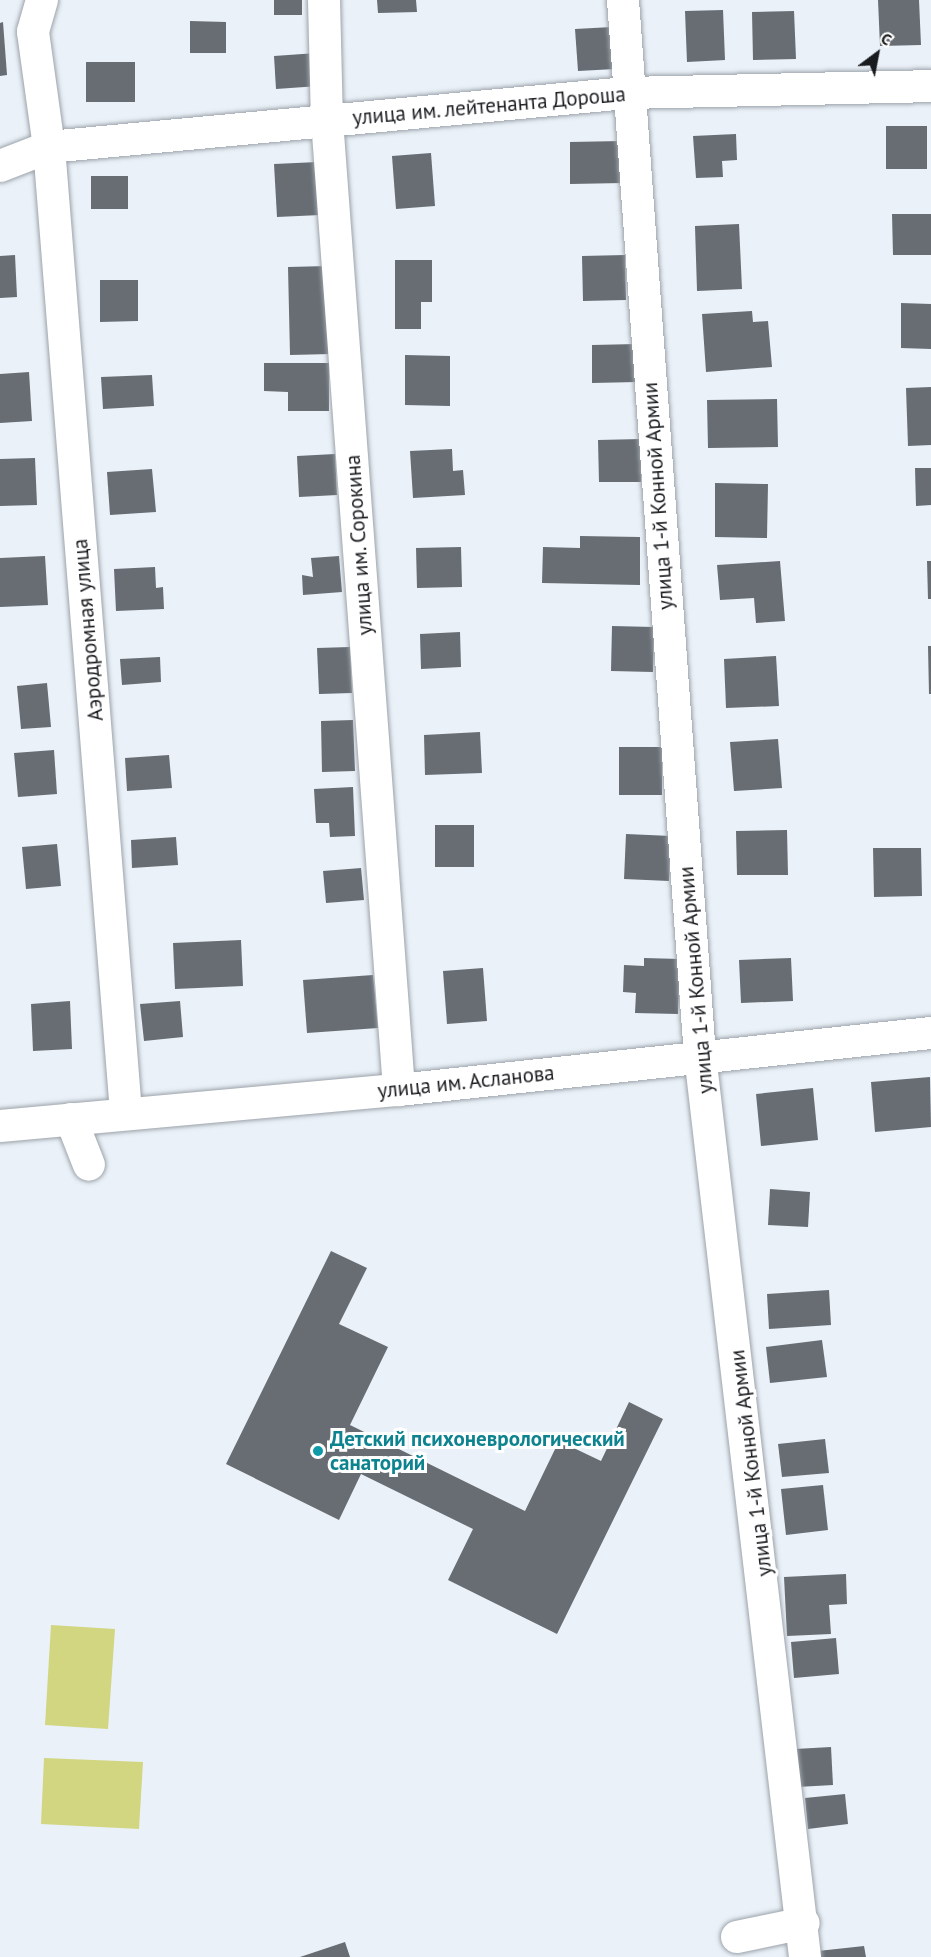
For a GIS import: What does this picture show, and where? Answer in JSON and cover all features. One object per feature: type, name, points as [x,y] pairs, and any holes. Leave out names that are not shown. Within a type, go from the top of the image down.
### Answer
[{"type":"street","name":"Аэродромная улица","points":[[42,0],[33,32],[49,147],[126,1113]]},
{"type":"street","name":"улица им. Сорокина","points":[[324,0],[327,120],[399,1090]]},
{"type":"street","name":"улица 1-й Конной Армии","points":[[623,0],[627,93],[700,1055],[804,1923],[806,1957]]},
{"type":"street","name":"улица им. лейтенанта Дороша","points":[[0,166],[49,147],[627,93],[931,86]]},
{"type":"street","name":"улица им. Асланова","points":[[0,1126],[399,1090],[700,1055],[931,1033]]},
{"type":"street","points":[[71,1119],[89,1166]]},
{"type":"street","points":[[737,1937],[804,1923]]},
{"type":"green space","points":[[51,1625],[115,1629],[108,1729],[45,1725]]},
{"type":"green space","points":[[44,1758],[143,1762],[139,1829],[41,1824]]},
{"type":"building","points":[[274,0],[302,0],[302,15],[274,15]]},
{"type":"building","points":[[377,0],[416,0],[417,12],[378,13]]},
{"type":"building","points":[[878,0],[919,0],[921,45],[880,46]]},
{"type":"building","points":[[723,10],[725,60],[687,62],[685,11]]},
{"type":"building","points":[[794,11],[796,59],[753,60],[752,12]]},
{"type":"building","points":[[190,21],[226,22],[226,53],[190,53]]},
{"type":"building","points":[[3,22],[7,75],[0,76],[0,23]]},
{"type":"building","points":[[612,27],[615,69],[578,71],[575,29]]},
{"type":"building","points":[[317,53],[319,86],[276,89],[274,56]]},
{"type":"building","points":[[86,62],[135,62],[135,102],[86,102]]},
{"type":"building","points":[[886,126],[927,126],[927,169],[886,169]]},
{"type":"building","points":[[736,134],[737,160],[722,161],[723,177],[696,178],[693,136]]},
{"type":"building","points":[[622,141],[623,183],[570,184],[570,142]]},
{"type":"building","points":[[431,153],[435,206],[396,209],[392,156]]},
{"type":"building","points":[[318,162],[320,215],[277,217],[274,164]]},
{"type":"building","points":[[91,176],[128,176],[128,209],[91,209]]},
{"type":"building","points":[[892,214],[931,214],[931,255],[893,255]]},
{"type":"building","points":[[739,224],[742,289],[697,291],[695,226]]},
{"type":"building","points":[[15,255],[17,297],[0,298],[0,256]]},
{"type":"building","points":[[625,255],[626,300],[583,301],[582,256]]},
{"type":"building","points":[[395,260],[432,260],[432,302],[421,302],[421,329],[395,329]]},
{"type":"building","points":[[328,266],[331,354],[290,355],[288,267]]},
{"type":"building","points":[[100,280],[138,280],[138,321],[100,322]]},
{"type":"building","points":[[901,303],[931,304],[931,349],[901,348]]},
{"type":"building","points":[[752,311],[753,322],[768,321],[772,367],[706,372],[702,314]]},
{"type":"building","points":[[637,344],[637,382],[592,383],[592,345]]},
{"type":"building","points":[[405,355],[450,356],[450,406],[405,405]]},
{"type":"building","points":[[264,363],[329,363],[329,411],[288,411],[288,392],[264,391]]},
{"type":"building","points":[[29,372],[32,421],[0,423],[0,374]]},
{"type":"building","points":[[152,375],[154,406],[103,409],[101,377]]},
{"type":"building","points":[[931,387],[931,445],[908,446],[906,388]]},
{"type":"building","points":[[777,399],[778,447],[708,448],[707,400]]},
{"type":"building","points":[[641,439],[641,482],[599,482],[598,440]]},
{"type":"building","points":[[452,449],[453,471],[463,470],[465,495],[413,498],[410,451]]},
{"type":"building","points":[[335,454],[337,495],[299,497],[297,456]]},
{"type":"building","points":[[35,458],[37,505],[0,506],[0,459]]},
{"type":"building","points":[[915,468],[931,468],[931,505],[916,506]]},
{"type":"building","points":[[152,469],[156,512],[110,515],[107,472]]},
{"type":"building","points":[[715,483],[768,484],[767,538],[715,537]]},
{"type":"building","points":[[580,536],[640,537],[640,585],[542,583],[543,547],[580,548]]},
{"type":"building","points":[[461,547],[462,587],[417,588],[416,548]]},
{"type":"building","points":[[45,556],[48,605],[0,607],[0,558]]},
{"type":"building","points":[[339,556],[342,592],[303,595],[302,575],[313,577],[311,558]]},
{"type":"building","points":[[780,561],[785,621],[756,623],[754,598],[720,600],[717,565]]},
{"type":"building","points":[[927,561],[931,561],[931,599],[928,599]]},
{"type":"building","points":[[155,567],[156,588],[163,587],[164,609],[116,611],[114,569]]},
{"type":"building","points":[[612,626],[654,627],[653,672],[611,671]]},
{"type":"building","points":[[460,632],[461,667],[421,669],[420,634]]},
{"type":"building","points":[[928,646],[931,646],[931,694],[929,694]]},
{"type":"building","points":[[350,647],[352,693],[319,694],[317,648]]},
{"type":"building","points":[[776,656],[779,706],[726,708],[724,659]]},
{"type":"building","points":[[160,657],[161,682],[122,685],[120,659]]},
{"type":"building","points":[[47,683],[51,727],[21,729],[17,686]]},
{"type":"building","points":[[353,720],[355,771],[322,772],[321,721]]},
{"type":"building","points":[[480,732],[482,773],[425,775],[424,735]]},
{"type":"building","points":[[778,739],[782,788],[734,791],[730,742]]},
{"type":"building","points":[[619,747],[662,747],[662,795],[619,795]]},
{"type":"building","points":[[54,750],[57,794],[18,797],[14,753]]},
{"type":"building","points":[[169,755],[172,788],[127,791],[125,758]]},
{"type":"building","points":[[353,787],[355,836],[330,837],[329,823],[316,823],[314,789]]},
{"type":"building","points":[[435,825],[474,825],[474,867],[435,867]]},
{"type":"building","points":[[787,830],[788,875],[737,875],[736,831]]},
{"type":"building","points":[[626,834],[671,836],[669,881],[624,879]]},
{"type":"building","points":[[176,837],[178,865],[132,868],[131,840]]},
{"type":"building","points":[[57,844],[61,886],[26,889],[22,847]]},
{"type":"building","points":[[873,848],[921,848],[922,896],[874,897]]},
{"type":"building","points":[[361,868],[364,900],[326,903],[323,871]]},
{"type":"building","points":[[241,940],[243,986],[175,989],[173,943]]},
{"type":"building","points":[[644,958],[680,959],[678,1014],[635,1013],[636,993],[623,992],[624,965],[644,966]]},
{"type":"building","points":[[791,958],[793,1001],[741,1003],[739,960]]},
{"type":"building","points":[[483,968],[487,1021],[447,1024],[443,971]]},
{"type":"building","points":[[373,975],[378,1028],[307,1033],[303,980]]},
{"type":"building","points":[[70,1001],[72,1049],[33,1051],[31,1004]]},
{"type":"building","points":[[180,1001],[183,1037],[144,1041],[140,1004]]},
{"type":"building","points":[[930,1077],[931,1127],[875,1132],[871,1082]]},
{"type":"building","points":[[813,1088],[818,1140],[761,1146],[756,1094]]},
{"type":"building","points":[[770,1189],[810,1192],[808,1227],[768,1225]]},
{"type":"building","name":"Детский психоневрологический санаторий","points":[[331,1251],[367,1268],[339,1324],[388,1347],[350,1425],[525,1511],[559,1441],[601,1461],[629,1402],[663,1419],[557,1634],[448,1580],[473,1529],[361,1474],[339,1520],[226,1464]]},
{"type":"building","points":[[829,1290],[831,1325],[769,1329],[767,1294]]},
{"type":"building","points":[[822,1340],[827,1377],[770,1383],[766,1347]]},
{"type":"building","points":[[825,1439],[829,1473],[782,1477],[778,1444]]},
{"type":"building","points":[[823,1485],[828,1530],[786,1535],[781,1489]]},
{"type":"building","points":[[846,1574],[847,1604],[829,1605],[831,1634],[787,1636],[784,1577]]},
{"type":"building","points":[[836,1638],[839,1674],[794,1678],[791,1642]]},
{"type":"building","points":[[831,1747],[833,1785],[797,1787],[795,1749]]},
{"type":"building","points":[[845,1794],[848,1824],[808,1829],[805,1798]]},
{"type":"building","points":[[345,1942],[350,1957],[300,1957]]},
{"type":"building","points":[[864,1946],[866,1957],[818,1957],[818,1951]]},
{"type":"place","name":"Детский психоневрологический санаторий","points":[[318,1451]]}]
